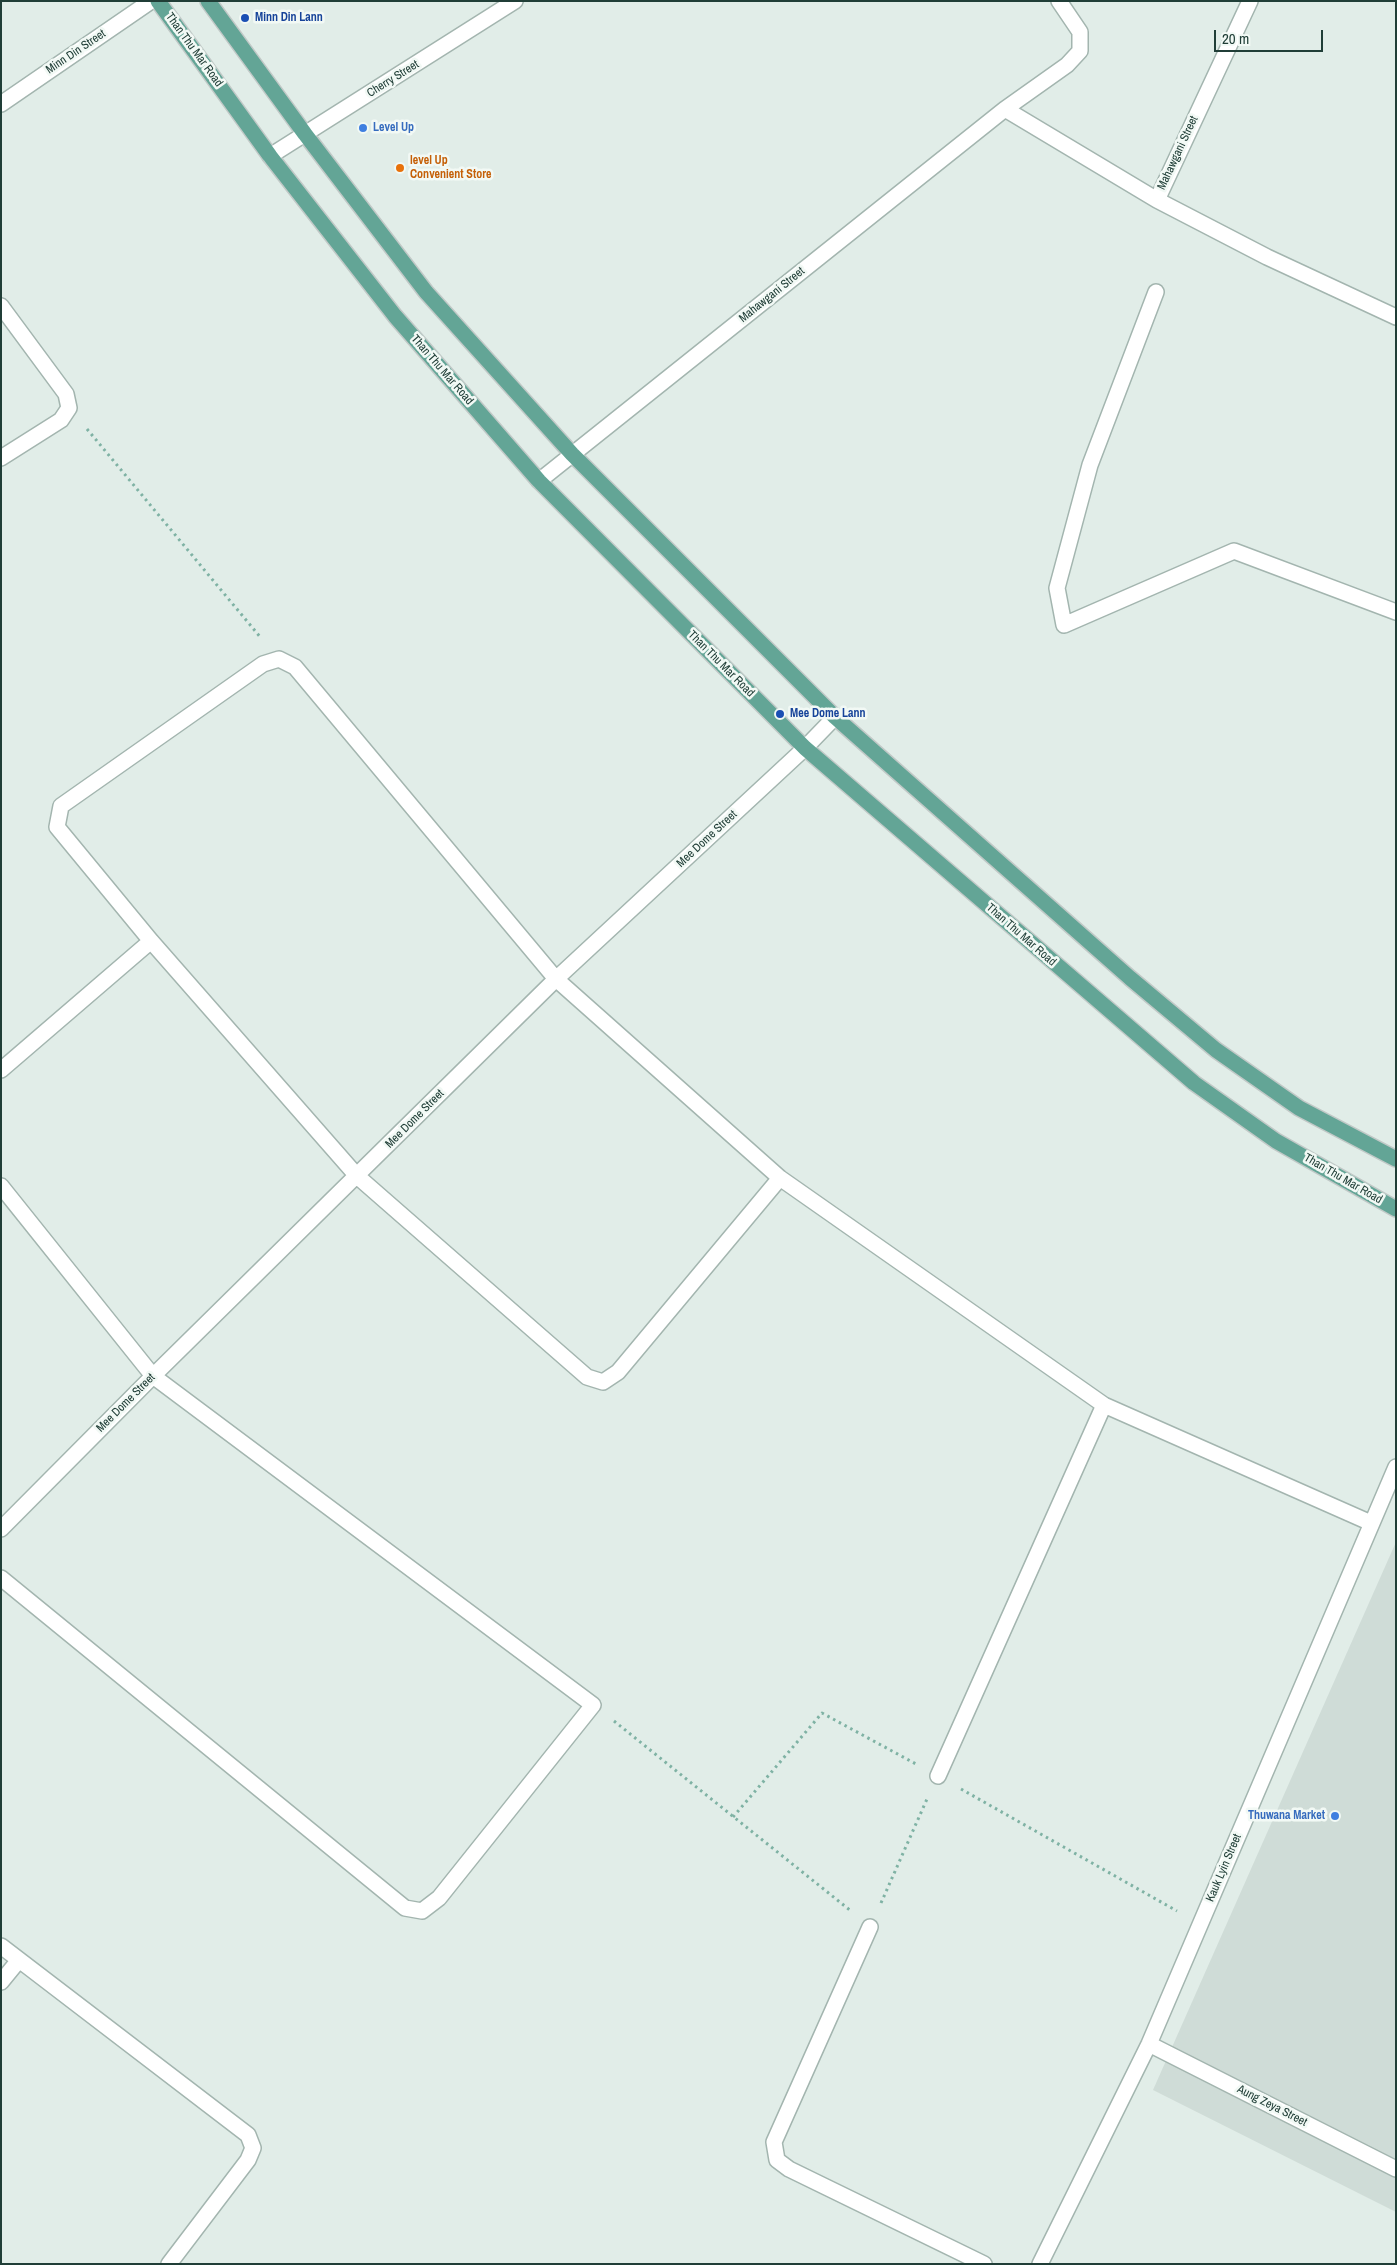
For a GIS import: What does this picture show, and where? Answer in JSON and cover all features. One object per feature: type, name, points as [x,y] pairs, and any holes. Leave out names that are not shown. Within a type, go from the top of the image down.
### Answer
[{"type":"main road","name":"Than Thu Mar Road","points":[[158,1],[270,156],[395,316],[539,480],[805,748],[1194,1083],[1276,1141],[1396,1209]]},
{"type":"main road","points":[[208,1],[305,134],[426,292],[572,454],[835,717],[1130,978],[1216,1050],[1299,1108],[1396,1159]]},
{"type":"street","name":"Minn Din Street","points":[[1,104],[151,1]]},
{"type":"street","name":"Cherry Street","points":[[270,156],[515,1]]},
{"type":"street","name":"Mahawgani Street","points":[[539,480],[1004,109],[1067,65],[1080,50],[1080,32],[1059,1]]},
{"type":"street","name":"Mahawgani Street","points":[[1004,109],[1156,200],[1250,1]]},
{"type":"street","points":[[1156,200],[1267,258],[1396,318]]},
{"type":"street","points":[[1156,292],[1090,465],[1057,588],[1064,624],[1234,550],[1396,612]]},
{"type":"street","points":[[1,306],[66,394],[69,408],[61,420],[1,458]]},
{"type":"street","points":[[780,1178],[618,1372],[603,1382],[587,1376],[358,1176],[151,941],[57,827],[61,806],[264,664],[279,658],[295,667],[556,979],[780,1178],[1104,1405],[1371,1523]]},
{"type":"street","name":"Mee Dome Street","points":[[1,1529],[153,1376],[556,979],[805,748],[835,717]]},
{"type":"street","points":[[1,1070],[151,941]]},
{"type":"street","points":[[1,1186],[153,1376],[593,1704],[439,1898],[422,1910],[405,1908],[1,1578]]},
{"type":"street","points":[[938,1776],[1104,1405]]},
{"type":"street","name":"Kauk Lyin Street","points":[[1040,2264],[1149,2044],[1396,1467]]},
{"type":"street","points":[[870,1927],[774,2142],[776,2160],[789,2169],[984,2264]]},
{"type":"street","points":[[1,1946],[248,2135],[252,2148],[248,2160],[173,2262]]},
{"type":"street","points":[[1,1982],[19,1960]]},
{"type":"street","name":"Aung Zeya Street","points":[[1149,2044],[1396,2169]]},
{"type":"path","points":[[69,408],[279,658]]},
{"type":"path","points":[[593,1704],[870,1927],[938,1776]]},
{"type":"path","points":[[733,1817],[822,1713],[938,1776],[1200,1924]]},
{"type":"shaded area","name":"Thuwana Market","points":[[1396,1542],[1396,2212],[1153,2090]]},
{"type":"place","name":"Minn Din Lann","points":[[245,18]]},
{"type":"place","name":"Level Up","points":[[363,128]]},
{"type":"place","name":"level Up Convenient Store","points":[[400,168]]},
{"type":"place","name":"Mee Dome Lann","points":[[780,714]]},
{"type":"place","name":"Thuwana Market","points":[[1335,1816]]}]
